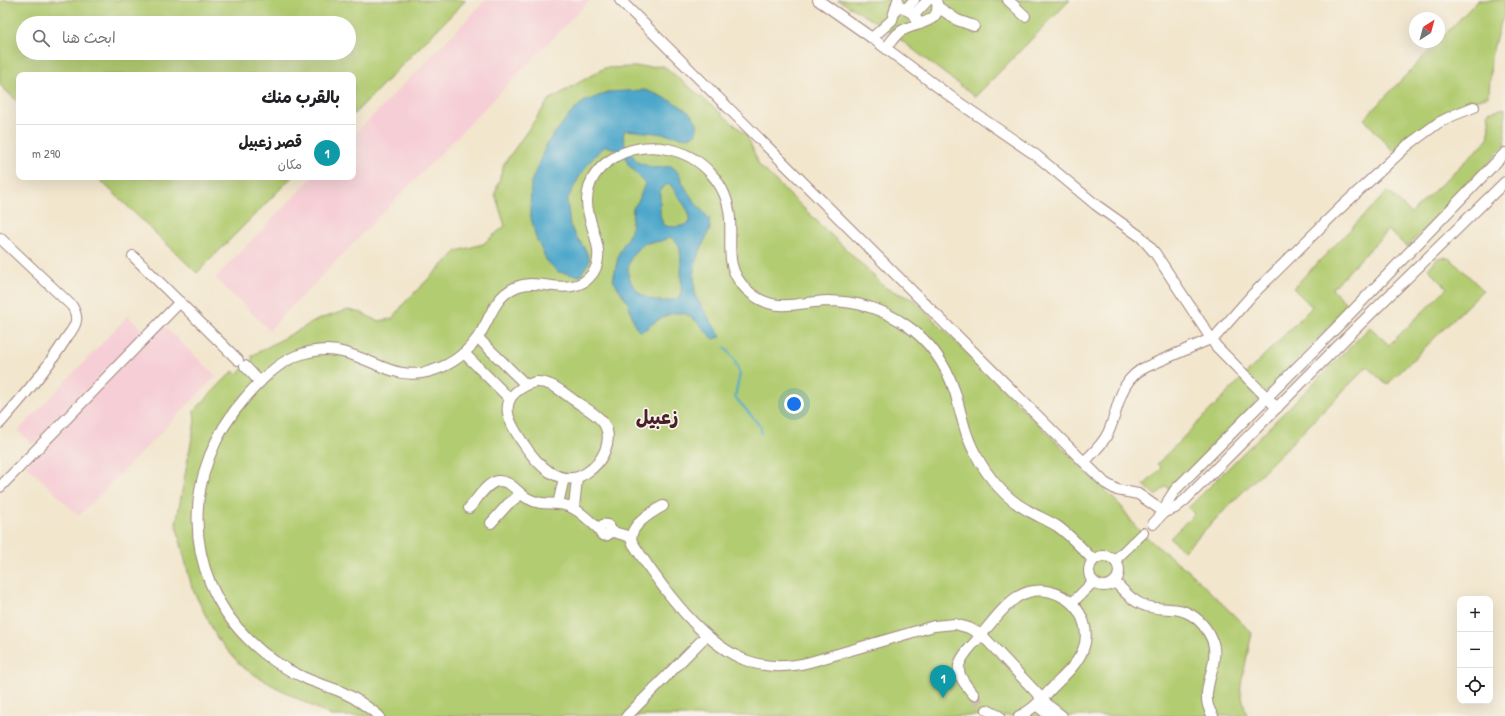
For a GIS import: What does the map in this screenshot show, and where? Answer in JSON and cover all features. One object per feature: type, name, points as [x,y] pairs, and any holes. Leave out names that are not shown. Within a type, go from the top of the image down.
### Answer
[{"type":"street","points":[[620,0],[1109,486],[1117,490],[1138,494],[1164,512]]},
{"type":"street","points":[[818,0],[886,48],[958,102],[1037,156],[1096,205],[1141,237],[1155,253],[1211,340],[1277,408]]},
{"type":"street","points":[[913,16],[914,0]]},
{"type":"street","points":[[886,48],[928,0]]},
{"type":"street","points":[[1008,0],[1025,16]]},
{"type":"street","points":[[872,38],[892,20],[897,2],[913,16],[936,14],[937,4]]},
{"type":"street","points":[[937,4],[956,20],[974,26]]},
{"type":"street","points":[[1084,462],[1100,444],[1108,432],[1124,387],[1130,377],[1146,367],[1211,340],[1219,334],[1252,295],[1408,144],[1438,123],[1474,107]]},
{"type":"street","points":[[379,716],[367,706],[348,695],[299,675],[266,655],[246,638],[230,618],[208,577],[201,556],[197,533],[198,500],[204,468],[214,443],[239,404],[260,382],[286,361],[302,354],[319,350],[344,352],[383,368],[395,371],[411,373],[428,372],[450,363],[464,353],[478,338],[497,304],[507,292],[521,285],[536,283],[571,287],[583,282],[593,273],[598,260],[598,254],[588,213],[587,197],[591,182],[605,163],[622,153],[640,148],[661,148],[683,154],[703,165],[710,172],[722,189],[729,208],[729,248],[732,266],[736,275],[747,290],[762,300],[778,305],[795,305],[832,301],[863,305],[892,316],[912,329],[929,345],[947,371],[972,448],[984,469],[1005,494],[1017,503],[1048,520],[1064,532],[1094,560]]},
{"type":"street","points":[[1153,524],[1164,512],[1168,501],[1175,490],[1505,153]]},
{"type":"street","points":[[1164,512],[1175,508],[1185,500],[1505,182]]},
{"type":"street","points":[[0,238],[72,306],[76,319],[74,326],[54,358],[0,423]]},
{"type":"street","points":[[133,256],[260,382]]},
{"type":"street","points":[[0,487],[180,302]]},
{"type":"street","points":[[478,338],[526,385]]},
{"type":"street","points":[[464,353],[510,399]]},
{"type":"street","points":[[540,382],[554,386],[598,417],[605,427],[608,439],[603,455],[594,467],[577,478],[564,478],[546,469],[538,463],[528,451],[514,430],[509,419],[507,408],[510,399],[526,385],[540,382]]},
{"type":"street","points":[[558,504],[564,478]]},
{"type":"street","points":[[574,508],[577,478]]},
{"type":"street","points":[[469,508],[487,487],[499,481],[508,483],[521,494],[534,502],[540,504],[566,505],[574,508],[599,529],[604,524],[608,526],[610,531],[631,537]]},
{"type":"street","points":[[491,522],[508,504],[521,494]]},
{"type":"street","points":[[663,506],[641,522],[632,532],[631,537],[633,544],[668,594],[706,636],[739,658],[758,664],[785,666],[810,662],[941,625],[948,624],[962,626],[982,635],[1050,716]]},
{"type":"street","points":[[1115,560],[1143,533]]},
{"type":"street","points":[[1104,556],[1115,560],[1119,571],[1115,582],[1104,586],[1098,585],[1094,582],[1090,577],[1089,571],[1090,565],[1094,560],[1098,557],[1104,556]]},
{"type":"street","points":[[1072,603],[1094,582]]},
{"type":"street","points":[[1115,582],[1130,597],[1141,605],[1154,608],[1171,608],[1183,611],[1194,616],[1206,629],[1212,639],[1214,650],[1214,661],[1206,698],[1209,710],[1213,716]]},
{"type":"street","points":[[974,695],[963,683],[958,672],[962,657],[1010,603],[1024,593],[1035,590],[1047,590],[1058,593],[1072,603],[1080,613],[1084,624],[1085,636],[1083,649],[1074,665],[1039,702],[1019,716]]},
{"type":"street","points":[[627,716],[706,636]]},
{"type":"street","points":[[1039,702],[1062,716]]},
{"type":"street","points":[[987,710],[1000,716]]},
{"type":"shaded area","points":[[486,0],[590,0],[269,330],[215,278],[310,180],[356,180],[356,133]]},
{"type":"shaded area","points":[[128,316],[144,331],[33,445],[18,431]]},
{"type":"shaded area","points":[[163,325],[216,376],[79,516],[26,465]]},
{"type":"green space","points":[[2,0],[466,0],[356,112],[356,72],[16,72],[16,100],[0,85],[0,2]]},
{"type":"green space","points":[[838,0],[1070,0],[975,97],[884,27]]},
{"type":"green space","points":[[1478,0],[1505,0],[1505,14],[1499,27],[1491,57],[1489,96],[1462,105],[1438,118],[1415,134],[1394,152],[1364,119],[1432,48],[1445,48],[1445,34]]},
{"type":"green space","points":[[664,66],[747,135],[759,165],[886,288],[914,300],[1121,506],[1135,526],[1154,544],[1190,572],[1252,633],[1240,689],[1247,716],[331,716],[270,684],[242,667],[217,638],[192,588],[176,524],[195,421],[194,411],[233,371],[237,374],[253,358],[251,356],[319,319],[348,310],[362,313],[377,321],[392,319],[406,301],[457,251],[483,244],[505,226],[495,194],[504,164],[549,100],[604,68]]},
{"type":"green space","points":[[1505,108],[1505,146],[1407,247],[1388,230],[1332,289],[1349,306],[1171,491],[1166,486],[1156,496],[1144,485],[1161,468],[1157,464],[1312,307],[1293,288],[1388,191],[1411,213],[1488,139],[1490,127],[1488,112]]},
{"type":"green space","points":[[100,180],[289,180],[197,273]]},
{"type":"green space","points":[[1444,257],[1451,259],[1483,290],[1387,385],[1367,367],[1184,551],[1170,538],[1194,514],[1188,508],[1370,327],[1389,345],[1447,288],[1428,269],[1438,258]]},
{"type":"water","points":[[644,90],[650,92],[666,98],[682,107],[694,117],[697,123],[695,135],[687,138],[625,130],[623,136],[625,144],[637,162],[654,168],[671,166],[675,169],[679,173],[690,195],[709,218],[710,229],[696,260],[694,270],[695,296],[721,337],[713,339],[694,319],[681,313],[674,313],[665,316],[644,330],[639,331],[636,328],[628,303],[613,280],[619,253],[631,231],[633,208],[639,200],[645,183],[628,164],[621,151],[606,146],[599,151],[587,165],[567,200],[570,225],[590,260],[580,276],[558,272],[547,261],[536,238],[530,213],[531,182],[547,143],[569,115],[583,102],[609,92]],"holes":[[[670,184],[687,209],[690,217],[690,223],[676,227],[663,225],[660,214],[660,190],[666,185]],[[670,237],[677,243],[680,250],[681,297],[668,301],[655,300],[644,296],[635,288],[630,279],[628,268],[632,257],[643,244],[661,241]]]},
{"type":"waterway","points":[[725,347],[734,359],[740,374],[735,397],[761,427],[761,434]]},
{"type":"tunnel","points":[[974,695],[979,703],[987,710]]},
{"type":"place","name":"قصر زعبيل","points":[[943,698]]},
{"type":"district","name":"زعبيل","points":[[657,417]]}]
